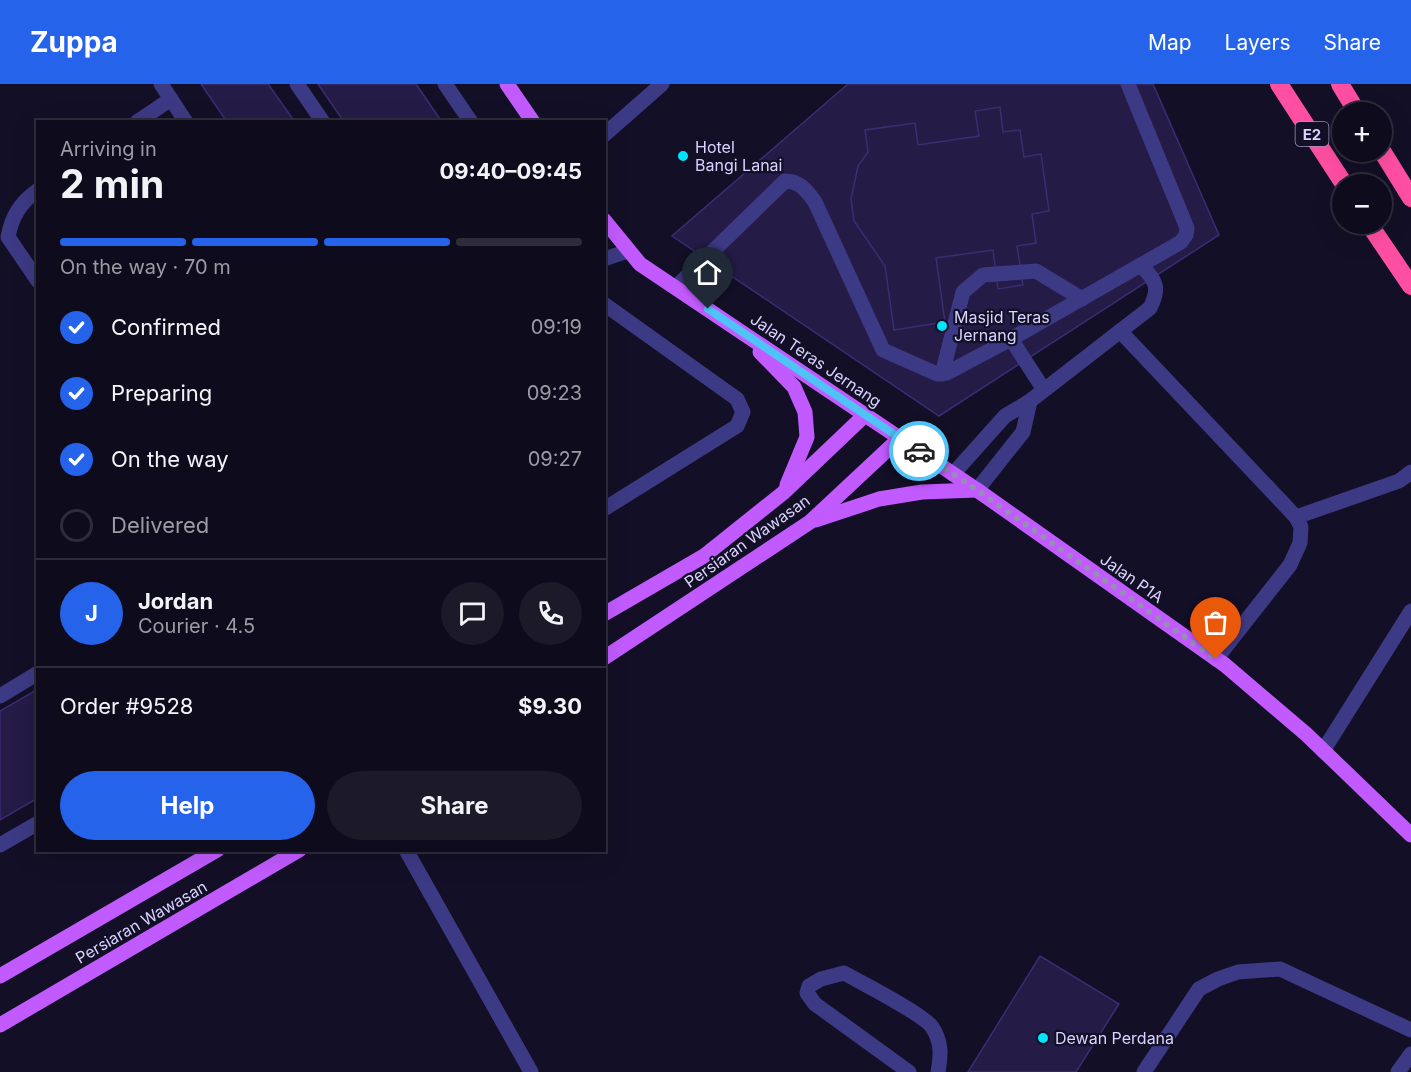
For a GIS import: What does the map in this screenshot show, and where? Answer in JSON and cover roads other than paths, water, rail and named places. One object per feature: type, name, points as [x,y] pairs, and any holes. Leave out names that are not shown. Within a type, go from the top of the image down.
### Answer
[{"type":"highway","name":"E2","points":[[1279,84],[1338,174]]},
{"type":"highway","points":[[1340,84],[1351,102]]},
{"type":"highway","points":[[1389,162],[1411,198]]},
{"type":"highway","points":[[1376,234],[1411,286]]},
{"type":"main road","points":[[507,84],[532,120]]},
{"type":"main road","name":"Jalan Teras Jernang","points":[[606,223],[640,264],[900,438]]},
{"type":"main road","points":[[739,331],[794,387],[805,412],[807,437],[783,493]]},
{"type":"main road","name":"Persiaran Wawasan","points":[[606,613],[704,556],[783,493],[865,415]]},
{"type":"main road","name":"Persiaran Wawasan","points":[[606,657],[810,522],[900,438]]},
{"type":"main road","name":"Jalan P1A","points":[[900,438],[1216,659],[1297,726],[1411,835]]},
{"type":"main road","points":[[810,522],[879,499],[922,492],[977,490]]},
{"type":"main road","name":"Persiaran Wawasan","points":[[0,976],[214,852]]},
{"type":"main road","name":"Persiaran Wawasan","points":[[2,1023],[296,852]]},
{"type":"street","points":[[297,84],[322,120]]},
{"type":"street","points":[[445,84],[470,120]]},
{"type":"street","points":[[606,133],[662,84]]},
{"type":"street","points":[[676,287],[785,181],[795,181],[815,202],[883,350],[942,374],[1082,299],[1181,242],[1186,235],[1187,228],[1128,84]]},
{"type":"street","points":[[139,120],[166,89],[185,120]]},
{"type":"street","points":[[36,191],[25,199],[12,219],[8,237],[36,278]]},
{"type":"street","points":[[606,258],[628,251]]},
{"type":"street","points":[[953,474],[1005,417],[1030,401],[1150,308],[1157,295],[1155,282],[1141,265]]},
{"type":"street","points":[[942,374],[963,292],[983,275],[1036,271],[1082,299]]},
{"type":"street","points":[[606,305],[737,399],[743,412],[737,426],[606,508]]},
{"type":"street","points":[[1120,331],[1296,517],[1301,527],[1300,543],[1290,565],[1216,659]]},
{"type":"street","points":[[1011,339],[1044,390]]},
{"type":"street","points":[[977,490],[1023,432],[1030,401]]},
{"type":"street","points":[[1296,517],[1399,481],[1411,472]]},
{"type":"street","points":[[1323,751],[1411,611]]},
{"type":"street","points":[[0,696],[36,674]]},
{"type":"street","points":[[0,845],[36,824]]},
{"type":"street","points":[[407,852],[531,1072]]},
{"type":"street","points":[[1144,1072],[1199,989],[1238,972],[1280,969],[1411,1030]]},
{"type":"street","points":[[909,1072],[815,1004],[807,993],[809,986],[821,979],[844,973],[927,1022],[939,1043],[941,1056],[938,1072]]},
{"type":"street","points":[[1398,1072],[1411,1054]]},
{"type":"place","name":"Hotel Bangi Lanai","points":[[683,156]]},
{"type":"place","name":"Masjid Teras Jernang","points":[[942,326]]},
{"type":"place","name":"Dewan Perdana","points":[[1043,1038]]}]
